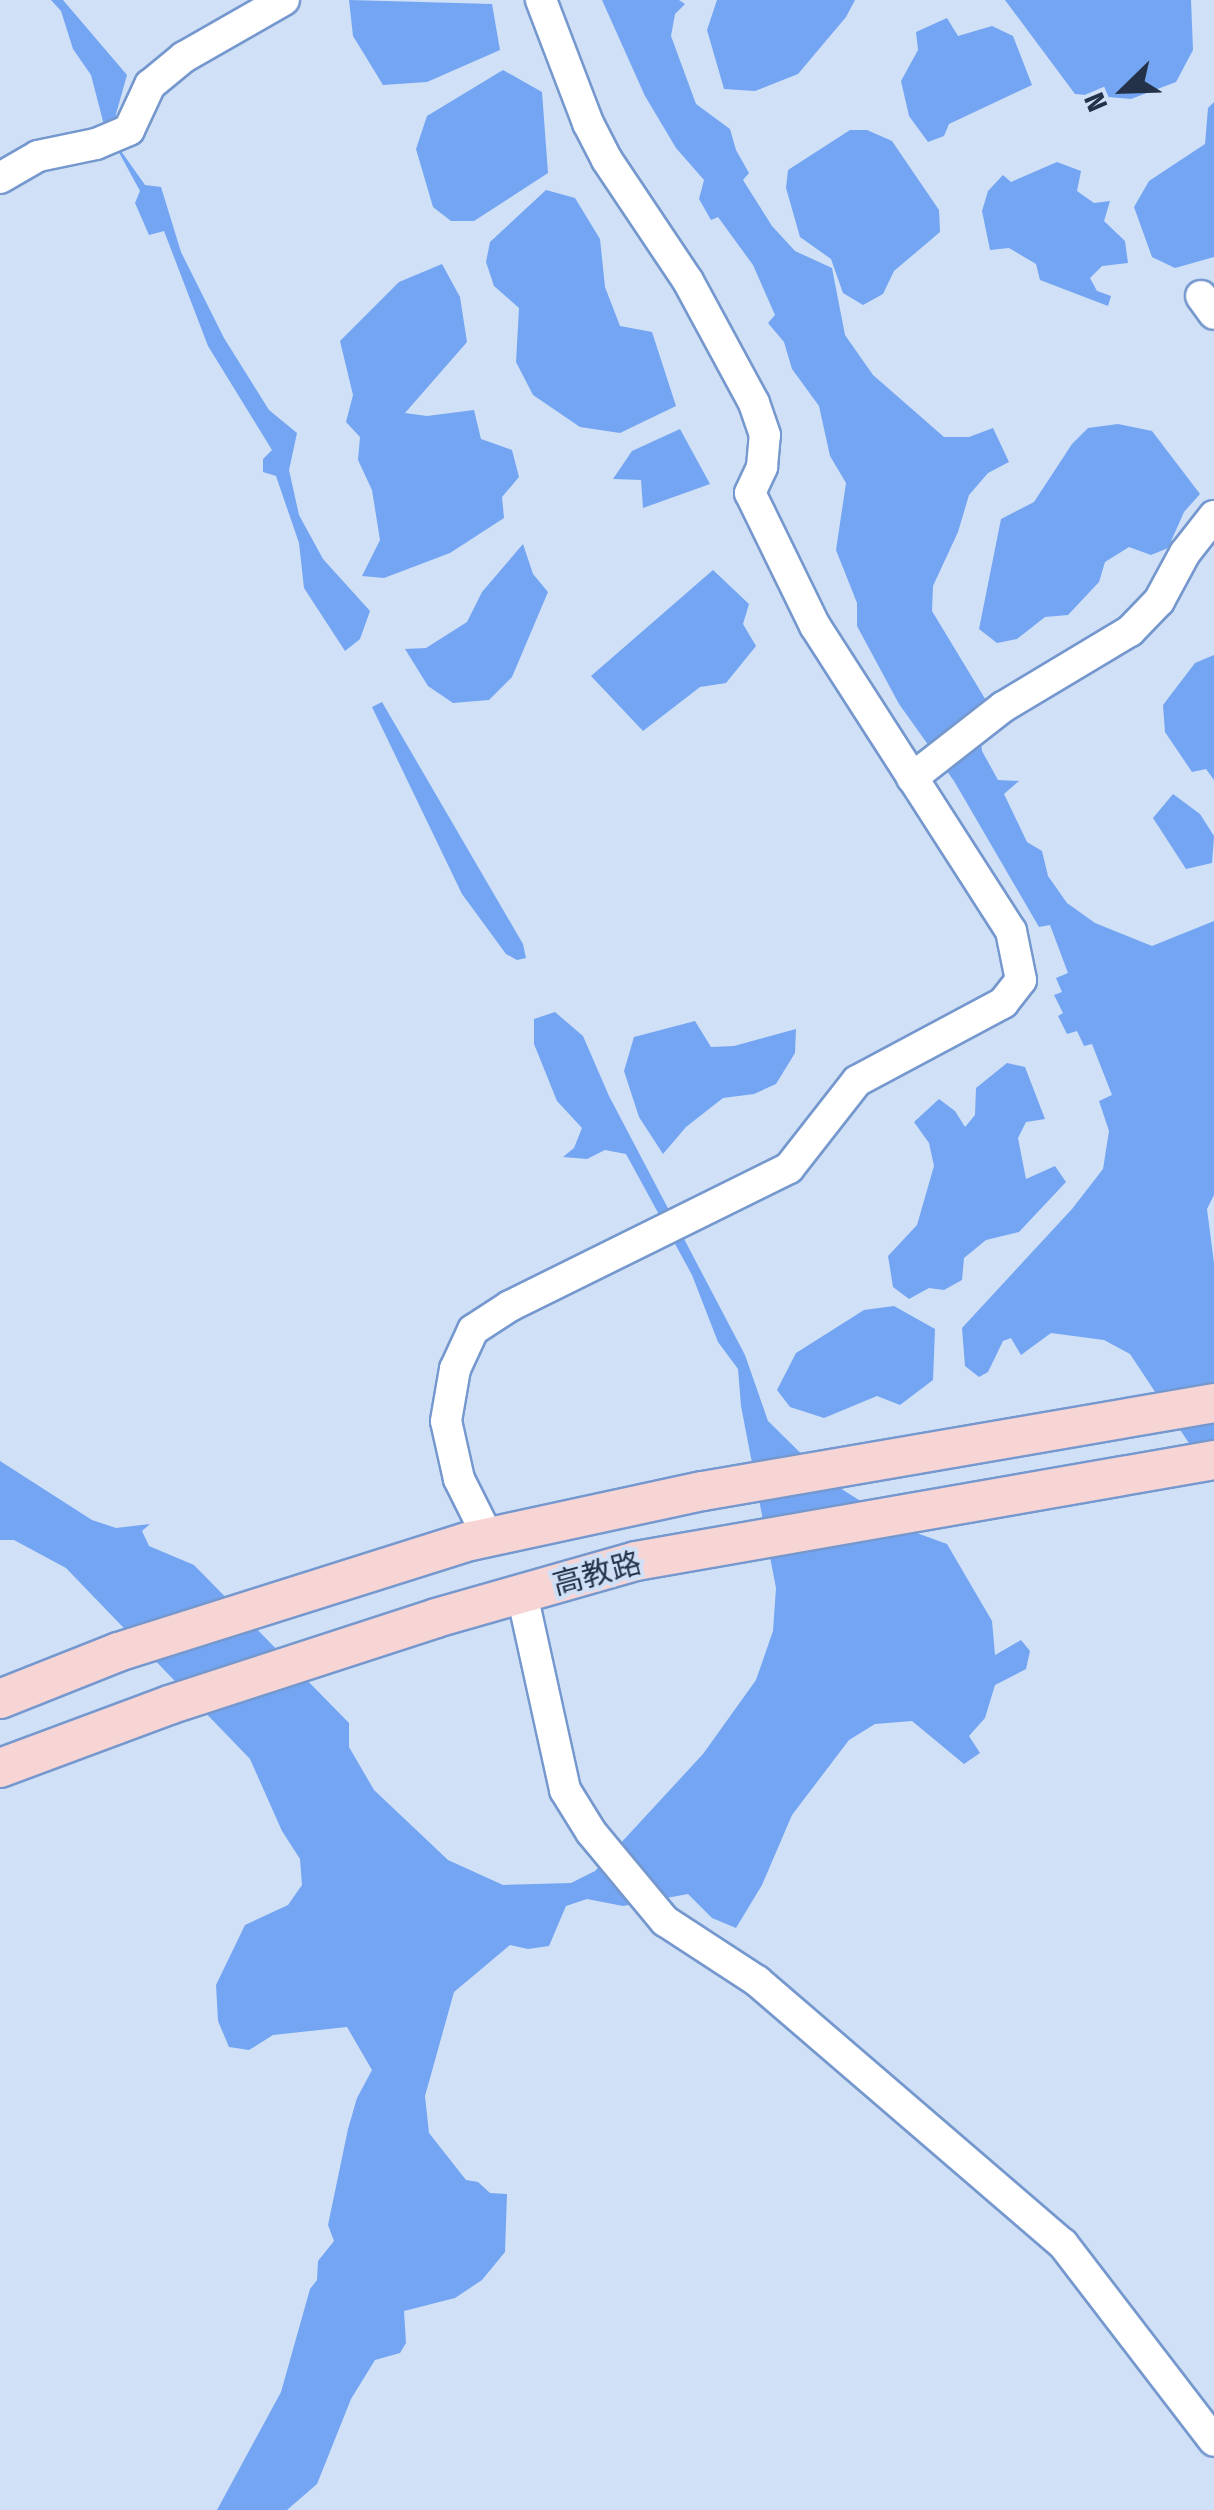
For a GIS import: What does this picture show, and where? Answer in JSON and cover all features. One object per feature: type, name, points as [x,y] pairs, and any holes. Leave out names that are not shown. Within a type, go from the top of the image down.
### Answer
[{"type":"main road","name":"高教路","points":[[0,1698],[118,1652],[488,1537],[703,1490],[1214,1403]]},
{"type":"main road","name":"高教路","points":[[0,1768],[168,1706],[342,1649],[636,1562],[1214,1460]]},
{"type":"street","points":[[0,178],[38,156],[96,144],[128,130],[150,85],[184,57],[284,0]]},
{"type":"street","points":[[488,1537],[460,1479],[446,1421],[455,1369],[474,1330],[510,1306],[789,1168],[857,1081],[1003,1003],[1021,980],[1011,932],[814,626],[750,493],[762,467],[766,435],[754,403],[688,281],[607,160],[588,123],[541,0]]},
{"type":"street","points":[[912,778],[1003,707],[1130,630],[1159,601],[1185,553],[1214,516]]},
{"type":"street","points":[[522,1594],[565,1790],[591,1832],[665,1921],[757,1981],[1064,2244],[1214,2440]]},
{"type":"water","points":[[51,0],[63,0],[127,75],[116,114],[121,151],[145,185],[161,187],[181,252],[224,338],[269,410],[297,433],[289,470],[299,515],[323,559],[370,611],[360,639],[345,651],[304,588],[299,543],[276,476],[263,472],[263,459],[272,450],[208,346],[164,231],[149,235],[135,203],[140,191],[104,125],[91,75],[73,49],[61,11]]},
{"type":"water","points":[[349,0],[492,4],[500,50],[427,82],[383,85],[353,36]]},
{"type":"water","points":[[602,0],[679,0],[685,4],[675,14],[671,36],[696,104],[730,129],[749,173],[743,180],[772,226],[795,251],[832,268],[845,335],[873,375],[944,437],[969,437],[993,428],[1009,462],[988,473],[969,495],[958,532],[933,586],[932,611],[987,702],[979,722],[982,751],[998,780],[1019,781],[1004,794],[1027,842],[1042,851],[1048,876],[1067,903],[1095,923],[1152,946],[1214,921],[1214,1195],[1207,1209],[1214,1263],[1214,1481],[1130,1354],[1104,1340],[1051,1333],[1021,1355],[1011,1338],[1003,1341],[988,1372],[979,1377],[965,1366],[962,1328],[1072,1209],[1103,1169],[1109,1131],[1099,1101],[1112,1095],[1092,1044],[1084,1046],[1077,1031],[1067,1034],[1058,1016],[1063,1013],[1054,995],[1062,992],[1056,978],[1068,973],[1050,925],[1039,927],[954,781],[899,704],[857,626],[857,603],[836,550],[846,483],[830,456],[819,406],[792,369],[784,342],[768,323],[775,315],[753,265],[718,217],[711,220],[699,199],[704,180],[676,148],[645,96]]},
{"type":"water","points":[[717,0],[855,0],[846,17],[798,74],[755,91],[724,89],[707,30]]},
{"type":"water","points":[[1005,0],[1191,0],[1193,50],[1176,82],[1131,99],[1075,94]]},
{"type":"water","points":[[947,18],[958,36],[992,26],[1013,36],[1032,85],[949,124],[944,136],[928,142],[909,116],[901,81],[918,50],[916,32]]},
{"type":"water","points":[[503,70],[542,92],[548,173],[474,221],[451,221],[433,207],[416,149],[427,116]]},
{"type":"water","points":[[1214,102],[1214,257],[1175,268],[1152,257],[1134,207],[1149,181],[1205,144],[1208,108]]},
{"type":"water","points":[[850,130],[867,130],[892,141],[939,210],[940,232],[894,271],[883,294],[863,305],[843,293],[831,259],[800,237],[786,188],[788,170]]},
{"type":"water","points":[[1057,162],[1081,171],[1077,191],[1094,203],[1110,201],[1104,221],[1125,241],[1128,263],[1102,266],[1090,278],[1097,291],[1111,296],[1108,306],[1040,280],[1036,264],[1009,248],[990,250],[982,211],[988,191],[1003,175],[1011,182]]},
{"type":"water","points":[[546,190],[575,198],[600,239],[605,287],[620,326],[652,332],[676,406],[620,433],[580,427],[533,395],[516,362],[519,308],[494,286],[486,262],[490,242]]},
{"type":"water","points":[[442,264],[460,297],[467,342],[405,413],[427,416],[474,410],[481,439],[512,450],[519,477],[502,497],[504,518],[450,553],[384,578],[362,576],[380,540],[372,490],[358,460],[360,437],[346,422],[353,395],[340,341],[399,282]]},
{"type":"water","points":[[1118,424],[1152,431],[1200,494],[1184,512],[1168,548],[1151,555],[1129,547],[1105,562],[1099,582],[1068,615],[1045,617],[1017,639],[997,643],[979,629],[1001,519],[1034,502],[1072,444],[1088,428]]},
{"type":"water","points":[[680,429],[710,484],[643,508],[641,480],[613,479],[632,451]]},
{"type":"water","points":[[523,544],[533,574],[548,592],[512,677],[489,700],[453,703],[428,686],[405,649],[426,648],[467,622],[482,592]]},
{"type":"water","points":[[713,570],[749,604],[743,624],[756,646],[726,683],[700,687],[643,731],[591,676]]},
{"type":"water","points":[[1214,655],[1214,780],[1206,769],[1192,772],[1165,732],[1163,705],[1195,663]]},
{"type":"water","points":[[382,702],[523,944],[526,958],[517,960],[506,954],[462,894],[372,707]]},
{"type":"water","points":[[1173,794],[1200,814],[1214,836],[1212,863],[1186,869],[1153,818]]},
{"type":"water","points":[[555,1012],[583,1036],[609,1096],[745,1355],[768,1421],[829,1481],[903,1528],[947,1544],[992,1621],[995,1655],[1021,1640],[1030,1651],[1026,1669],[995,1685],[985,1718],[969,1736],[980,1753],[964,1764],[912,1721],[875,1724],[849,1740],[792,1815],[762,1885],[736,1928],[712,1918],[688,1894],[623,1906],[587,1899],[566,1906],[549,1946],[528,1949],[510,1945],[454,1992],[425,2096],[429,2133],[466,2180],[478,2182],[490,2193],[507,2194],[505,2252],[482,2280],[455,2298],[404,2311],[406,2343],[400,2353],[375,2360],[351,2399],[317,2484],[287,2510],[217,2510],[281,2392],[310,2289],[317,2280],[318,2261],[334,2241],[328,2225],[348,2129],[357,2098],[372,2070],[347,2027],[273,2035],[249,2050],[229,2047],[218,2021],[216,1985],[245,1925],[288,1905],[302,1885],[300,1859],[282,1831],[250,1759],[66,1568],[14,1540],[0,1540],[0,1461],[92,1520],[116,1528],[150,1524],[142,1531],[149,1546],[194,1565],[349,1723],[349,1747],[374,1790],[448,1860],[503,1885],[571,1883],[595,1871],[703,1754],[756,1680],[773,1631],[776,1588],[741,1406],[738,1369],[718,1342],[692,1275],[626,1154],[605,1150],[587,1159],[563,1157],[574,1148],[582,1128],[557,1101],[534,1044],[534,1019]]},
{"type":"water","points":[[695,1021],[711,1047],[734,1046],[796,1029],[795,1053],[776,1084],[754,1094],[723,1098],[686,1127],[663,1154],[639,1117],[624,1071],[634,1037]]},
{"type":"water","points":[[1007,1063],[1025,1067],[1045,1119],[1026,1122],[1018,1138],[1026,1179],[1055,1166],[1066,1182],[1019,1232],[986,1240],[964,1258],[962,1280],[944,1290],[929,1288],[909,1299],[893,1287],[888,1256],[917,1225],[934,1166],[929,1143],[914,1122],[939,1099],[955,1111],[965,1127],[975,1115],[976,1088]]},
{"type":"water","points":[[894,1306],[935,1329],[933,1380],[900,1405],[877,1396],[824,1418],[790,1407],[777,1390],[796,1353],[864,1310]]}]
